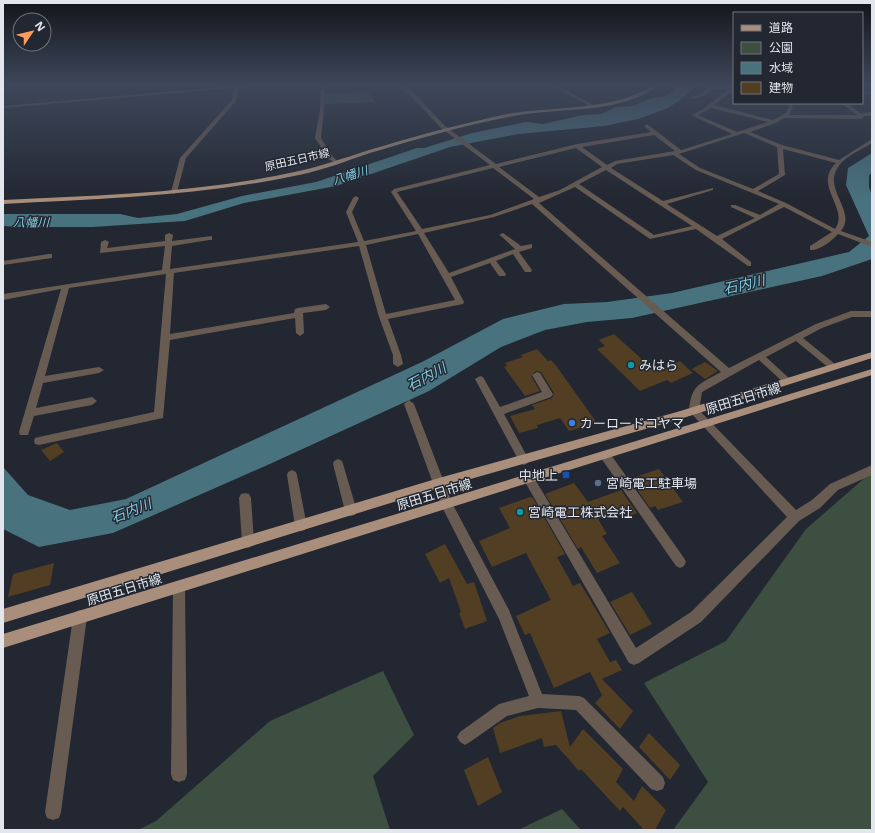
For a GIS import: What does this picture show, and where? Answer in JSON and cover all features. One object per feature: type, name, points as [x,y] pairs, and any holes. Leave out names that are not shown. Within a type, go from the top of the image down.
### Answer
[{"type":"main road","name":"原田五日市線","points":[[3,202],[174,192],[239,185],[310,171],[414,138],[481,123]]},
{"type":"main road","name":"原田五日市線","points":[[3,616],[439,483],[694,411],[832,366],[872,355]]},
{"type":"main road","name":"原田五日市線","points":[[3,641],[447,505],[872,372]]},
{"type":"street","points":[[174,192],[183,158],[214,123]]},
{"type":"street","points":[[320,123],[318,138],[331,158],[337,163]]},
{"type":"street","points":[[440,123],[448,131],[538,199]]},
{"type":"street","points":[[712,123],[737,134]]},
{"type":"street","points":[[3,297],[66,286],[361,244],[422,233],[492,216],[576,185],[606,167],[631,160],[677,152],[772,123]]},
{"type":"street","points":[[646,126],[698,169],[753,190],[844,234],[872,245]]},
{"type":"street","points":[[746,132],[780,146],[840,162]]},
{"type":"street","points":[[383,317],[460,302],[422,233],[394,192],[396,190],[451,176],[496,167],[577,146],[654,133]]},
{"type":"street","points":[[813,248],[834,240],[844,234],[848,222],[847,214],[835,192],[831,177],[833,171],[840,162],[872,141]]},
{"type":"street","points":[[577,146],[606,167],[717,239],[748,264]]},
{"type":"street","points":[[753,190],[782,175],[783,172],[780,146]]},
{"type":"street","points":[[576,185],[654,237],[698,226]]},
{"type":"street","points":[[662,203],[711,188]]},
{"type":"street","points":[[356,198],[349,212],[397,355],[398,364]]},
{"type":"street","points":[[538,199],[535,203],[728,372]]},
{"type":"street","points":[[717,239],[760,218],[784,204]]},
{"type":"street","points":[[733,206],[760,218]]},
{"type":"street","points":[[503,235],[518,250],[528,270]]},
{"type":"street","points":[[105,242],[103,251],[168,241],[209,238]]},
{"type":"street","points":[[39,441],[159,415],[165,338],[168,241]]},
{"type":"street","points":[[447,276],[528,246]]},
{"type":"street","points":[[3,263],[50,256]]},
{"type":"street","points":[[492,260],[502,274]]},
{"type":"street","points":[[24,432],[66,286]]},
{"type":"street","points":[[300,333],[298,311],[326,307]]},
{"type":"street","points":[[795,517],[694,411],[695,397],[698,390],[728,372],[796,337],[852,314],[872,314]]},
{"type":"street","points":[[165,338],[299,316]]},
{"type":"street","points":[[796,337],[832,366]]},
{"type":"street","points":[[760,356],[787,381]]},
{"type":"street","points":[[39,380],[99,370]]},
{"type":"street","points":[[498,412],[548,394],[536,375]]},
{"type":"street","points":[[480,379],[524,460]]},
{"type":"street","points":[[30,413],[92,401]]},
{"type":"street","points":[[409,404],[447,505],[504,615],[538,702]]},
{"type":"street","points":[[606,455],[680,562]]},
{"type":"street","points":[[338,464],[351,511]]},
{"type":"street","points":[[529,479],[634,658],[696,617],[795,517],[816,504],[834,487],[872,470]]},
{"type":"street","points":[[292,475],[301,526]]},
{"type":"street","points":[[245,498],[248,542]]},
{"type":"street","points":[[179,586],[179,774]]},
{"type":"street","points":[[54,812],[80,617]]},
{"type":"street","points":[[465,737],[504,709],[538,702],[579,703],[657,783]]},
{"type":"green space","points":[[872,474],[872,830],[673,830],[708,782],[644,683],[726,641],[806,529],[868,475]]},
{"type":"green space","points":[[383,671],[414,735],[373,776],[390,830],[138,830],[156,821],[270,721]]},
{"type":"green space","points":[[562,809],[581,830],[518,830]]},
{"type":"water","name":"八幡川","points":[[522,123],[619,123],[604,126],[518,134],[450,147],[336,186],[244,203],[185,221],[93,227],[3,226],[3,214],[120,214],[138,218],[177,214],[242,196],[316,182],[417,148],[424,148],[472,133]]},
{"type":"water","name":"石内川","points":[[872,153],[872,173],[869,175],[869,187],[872,196],[872,259],[822,276],[632,318],[587,322],[545,330],[501,347],[429,391],[272,463],[113,533],[39,547],[3,529],[3,467],[28,495],[70,510],[126,499],[422,362],[503,319],[564,304],[607,302],[672,293],[849,252],[869,236],[846,185],[848,168]]},
{"type":"building","name":"みはら","points":[[614,334],[655,371],[680,361],[693,373],[671,383],[667,380],[640,391],[597,349],[605,346],[599,340]]},
{"type":"building","points":[[537,349],[548,361],[551,360],[557,367],[597,423],[569,431],[560,418],[537,425],[538,428],[519,433],[510,416],[535,409],[532,405],[552,398],[554,393],[541,372],[536,371],[531,376],[540,391],[525,396],[504,367],[507,366],[505,363],[523,357],[521,355]]},
{"type":"building","points":[[705,362],[718,371],[705,379],[692,369]]},
{"type":"building","points":[[57,443],[64,452],[50,461],[41,450]]},
{"type":"building","points":[[659,469],[683,502],[658,510],[655,506],[650,508],[634,485],[639,483],[635,477]]},
{"type":"building","points":[[574,483],[588,502],[621,490],[637,513],[625,518],[619,511],[598,519],[607,534],[602,536],[620,563],[597,573],[581,547],[578,549],[545,494]]},
{"type":"building","points":[[530,497],[533,498],[565,554],[557,557],[573,586],[580,583],[610,633],[597,639],[610,662],[616,660],[622,670],[602,679],[633,711],[620,729],[595,703],[602,695],[590,672],[554,688],[530,633],[525,635],[516,616],[551,600],[526,553],[492,567],[479,541],[510,528],[499,508]]},
{"type":"building","points":[[445,544],[467,584],[474,582],[487,621],[465,629],[459,613],[461,612],[449,578],[440,583],[425,554]]},
{"type":"building","points":[[54,563],[50,585],[8,597],[13,574]]},
{"type":"building","points":[[632,592],[652,624],[630,635],[610,602]]},
{"type":"building","points":[[561,711],[570,747],[583,729],[623,769],[616,782],[634,801],[642,786],[666,810],[655,830],[644,830],[623,807],[620,811],[581,769],[579,771],[556,745],[544,747],[542,738],[500,753],[493,728],[500,723],[520,716]]},
{"type":"building","points":[[649,733],[680,765],[670,780],[639,747]]},
{"type":"building","points":[[488,757],[502,792],[478,806],[464,770]]},
{"type":"place","name":"みはら","points":[[631,365]]},
{"type":"place","name":"カーロードコヤマ","points":[[572,423]]},
{"type":"place","name":"中地上","points":[[566,475]]},
{"type":"place","name":"宮崎電工駐車場","points":[[598,483]]},
{"type":"place","name":"宮崎電工株式会社","points":[[520,512]]}]
